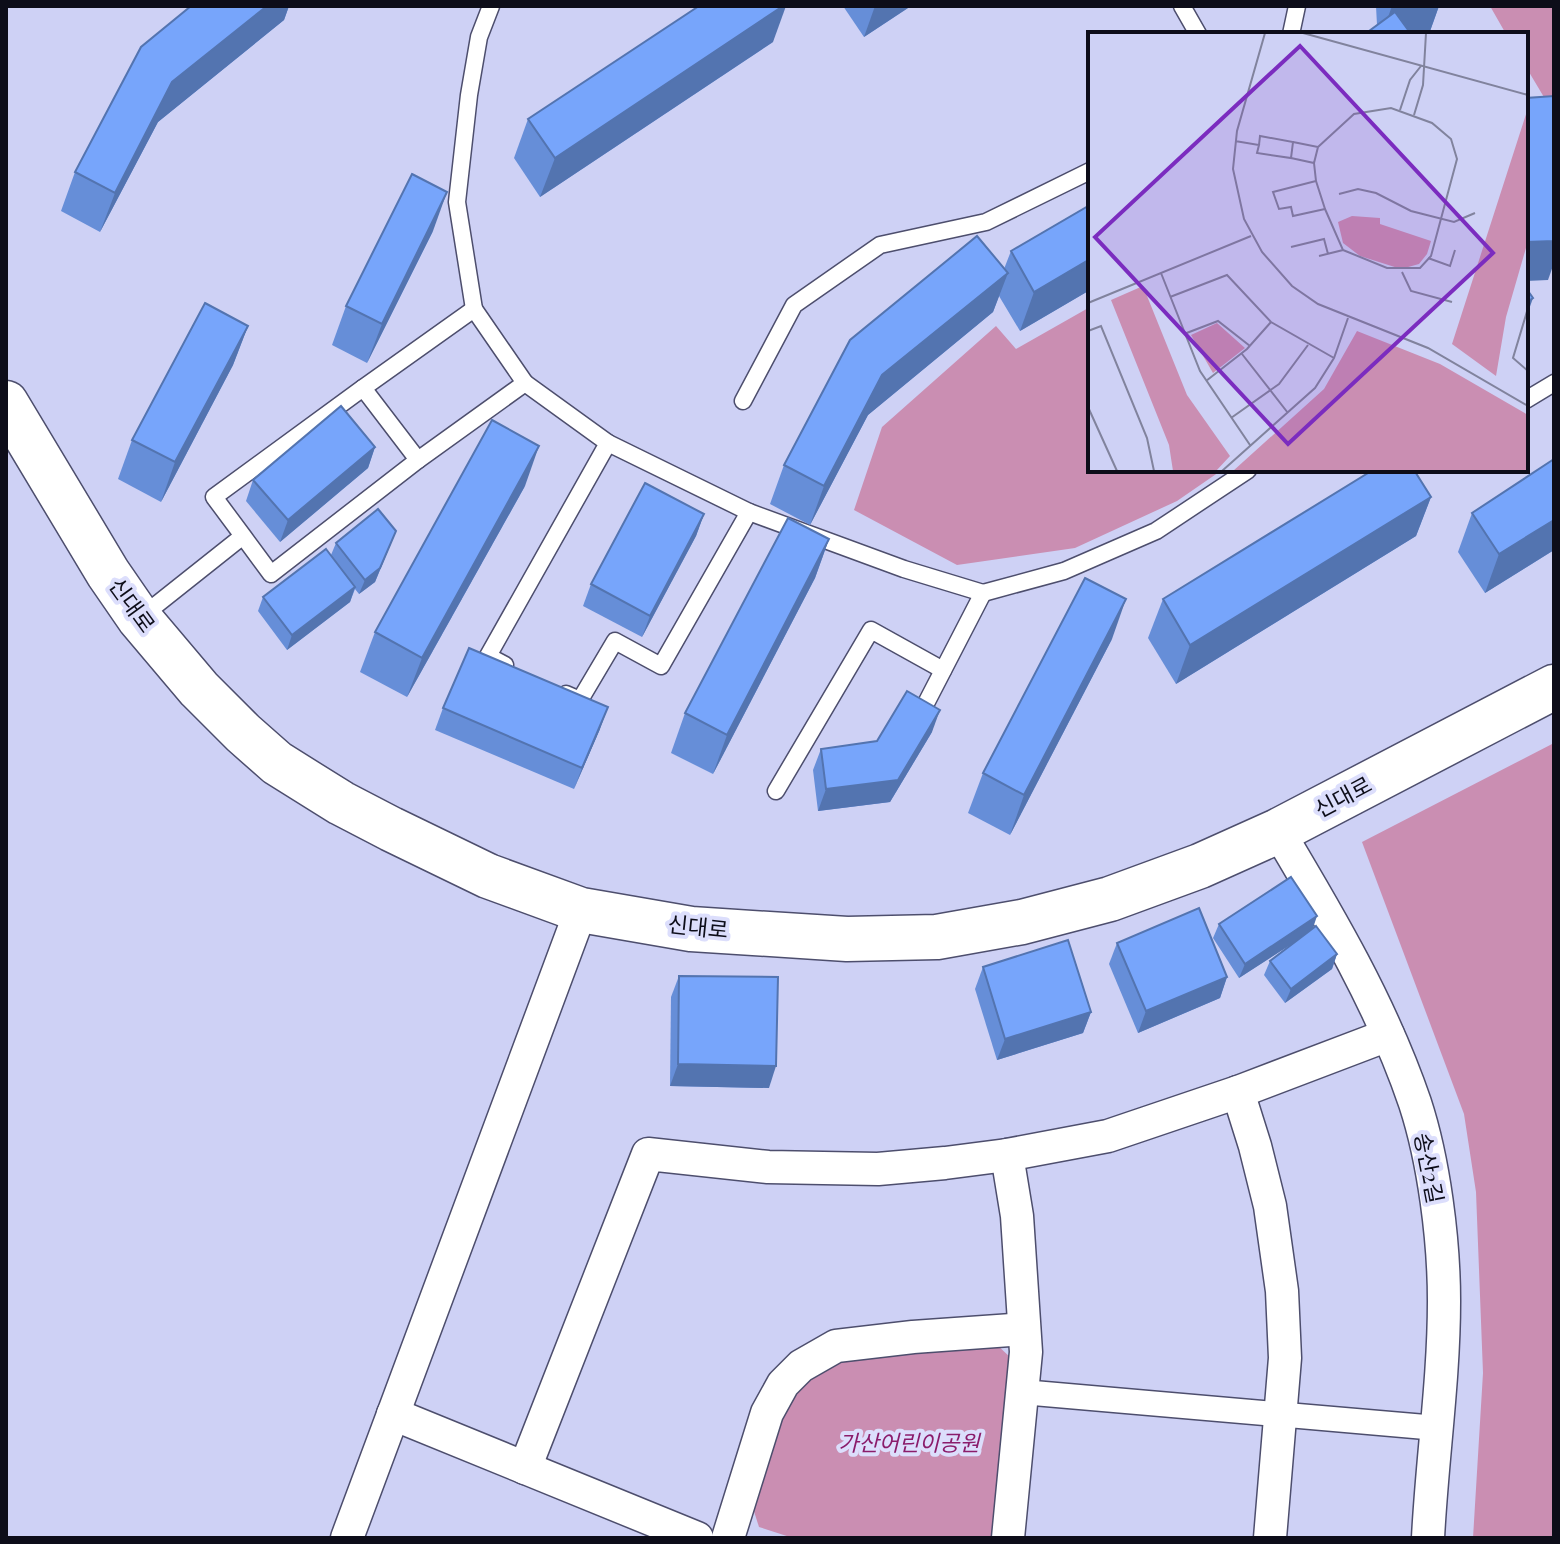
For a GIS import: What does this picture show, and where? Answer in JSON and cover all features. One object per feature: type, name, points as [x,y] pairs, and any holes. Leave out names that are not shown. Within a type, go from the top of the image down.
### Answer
[{"type":"main road","name":"신대로","points":[[6,403],[108,573],[139,618],[199,689],[277,763],[341,803],[488,876],[581,910],[691,929],[847,939],[937,937],[1022,922],[1110,899],[1200,866],[1278,831],[1554,687]]},
{"type":"street","name":"송산2길","points":[[1278,831],[1357,969],[1388,1035],[1415,1104],[1431,1167],[1440,1225],[1444,1298],[1442,1370],[1428,1538]]},
{"type":"street","points":[[347,1538],[581,910]]},
{"type":"street","points":[[525,1468],[648,1154],[768,1167],[878,1169],[1007,1155],[1108,1136],[1238,1092],[1388,1035]]},
{"type":"street","points":[[1238,1092],[1270,1206],[1282,1291],[1285,1358],[1270,1538]]},
{"type":"street","points":[[1007,1155],[1017,1216],[1026,1352],[1008,1538]]},
{"type":"street","points":[[728,1538],[767,1413],[783,1384],[801,1366],[836,1346],[1024,1329]]},
{"type":"street","points":[[1022,1392],[1437,1428]]},
{"type":"street","points":[[393,1414],[697,1538]]},
{"type":"lane","points":[[491,6],[479,37],[457,202],[474,309],[525,383],[608,443],[749,512],[904,569],[983,593],[1064,571],[1156,531],[1245,472]]},
{"type":"lane","points":[[1182,6],[1197,32]]},
{"type":"lane","points":[[1291,32],[1297,6]]},
{"type":"lane","points":[[743,401],[794,305],[880,245],[986,222],[1088,172]]},
{"type":"lane","points":[[474,309],[214,497],[271,574],[418,460],[525,383]]},
{"type":"lane","points":[[1528,399],[1554,383]]},
{"type":"lane","points":[[363,388],[418,460]]},
{"type":"lane","points":[[515,669],[488,656],[608,443]]},
{"type":"lane","points":[[554,688],[580,700],[615,641],[661,666],[749,512]]},
{"type":"lane","points":[[139,618],[243,536]]},
{"type":"lane","points":[[921,713],[983,593]]},
{"type":"lane","points":[[776,791],[871,630],[943,670]]},
{"type":"green space","points":[[1490,6],[1554,6],[1554,114],[1528,70],[1528,32],[1505,32]]},
{"type":"green space","points":[[1088,308],[1088,472],[1219,472],[1177,501],[1075,548],[957,565],[854,510],[882,427],[996,326],[1016,349]]},
{"type":"green space","points":[[1554,743],[1554,1538],[1473,1538],[1483,1373],[1476,1192],[1464,1114],[1362,842]]},
{"type":"green space","name":"가산어린이공원","points":[[994,1342],[1012,1359],[998,1538],[793,1538],[759,1527],[751,1502],[788,1398],[805,1379],[842,1358]]},
{"type":"building","points":[[191,6],[267,6],[172,82],[115,193],[75,172],[141,47]]},
{"type":"building","points":[[699,6],[783,6],[555,158],[528,119]]},
{"type":"building","points":[[1395,12],[1410,32],[1368,32]]},
{"type":"building","points":[[1554,96],[1554,241],[1528,242],[1528,98]]},
{"type":"building","points":[[412,174],[447,192],[382,324],[346,306]]},
{"type":"building","points":[[1088,206],[1088,260],[1034,292],[1011,251]]},
{"type":"building","points":[[977,236],[1008,273],[882,375],[824,486],[784,465],[850,340]]},
{"type":"building","points":[[205,303],[248,326],[175,462],[132,440]]},
{"type":"building","points":[[341,406],[375,447],[288,520],[253,480]]},
{"type":"building","points":[[492,420],[539,446],[422,658],[375,632]]},
{"type":"building","points":[[1554,459],[1554,520],[1499,554],[1472,513]]},
{"type":"building","points":[[1370,472],[1415,472],[1431,497],[1190,645],[1163,599]]},
{"type":"building","points":[[645,483],[704,514],[650,616],[591,584]]},
{"type":"building","points":[[378,509],[396,531],[380,568],[365,580],[336,543]]},
{"type":"building","points":[[788,518],[829,539],[727,735],[685,713]]},
{"type":"building","points":[[326,549],[355,587],[292,635],[263,597]]},
{"type":"building","points":[[1085,578],[1126,599],[1024,795],[983,773]]},
{"type":"building","points":[[469,648],[608,707],[582,768],[443,708]]},
{"type":"building","points":[[907,691],[940,710],[898,780],[826,789],[821,749],[877,741]]},
{"type":"building","points":[[1291,877],[1317,916],[1245,964],[1219,924]]},
{"type":"building","points":[[1199,908],[1227,977],[1146,1011],[1117,943]]},
{"type":"building","points":[[1316,926],[1337,954],[1291,989],[1270,961]]},
{"type":"building","points":[[1068,940],[1091,1012],[1005,1039],[983,967]]},
{"type":"building","points":[[679,976],[778,977],[776,1066],[678,1064]]}]
